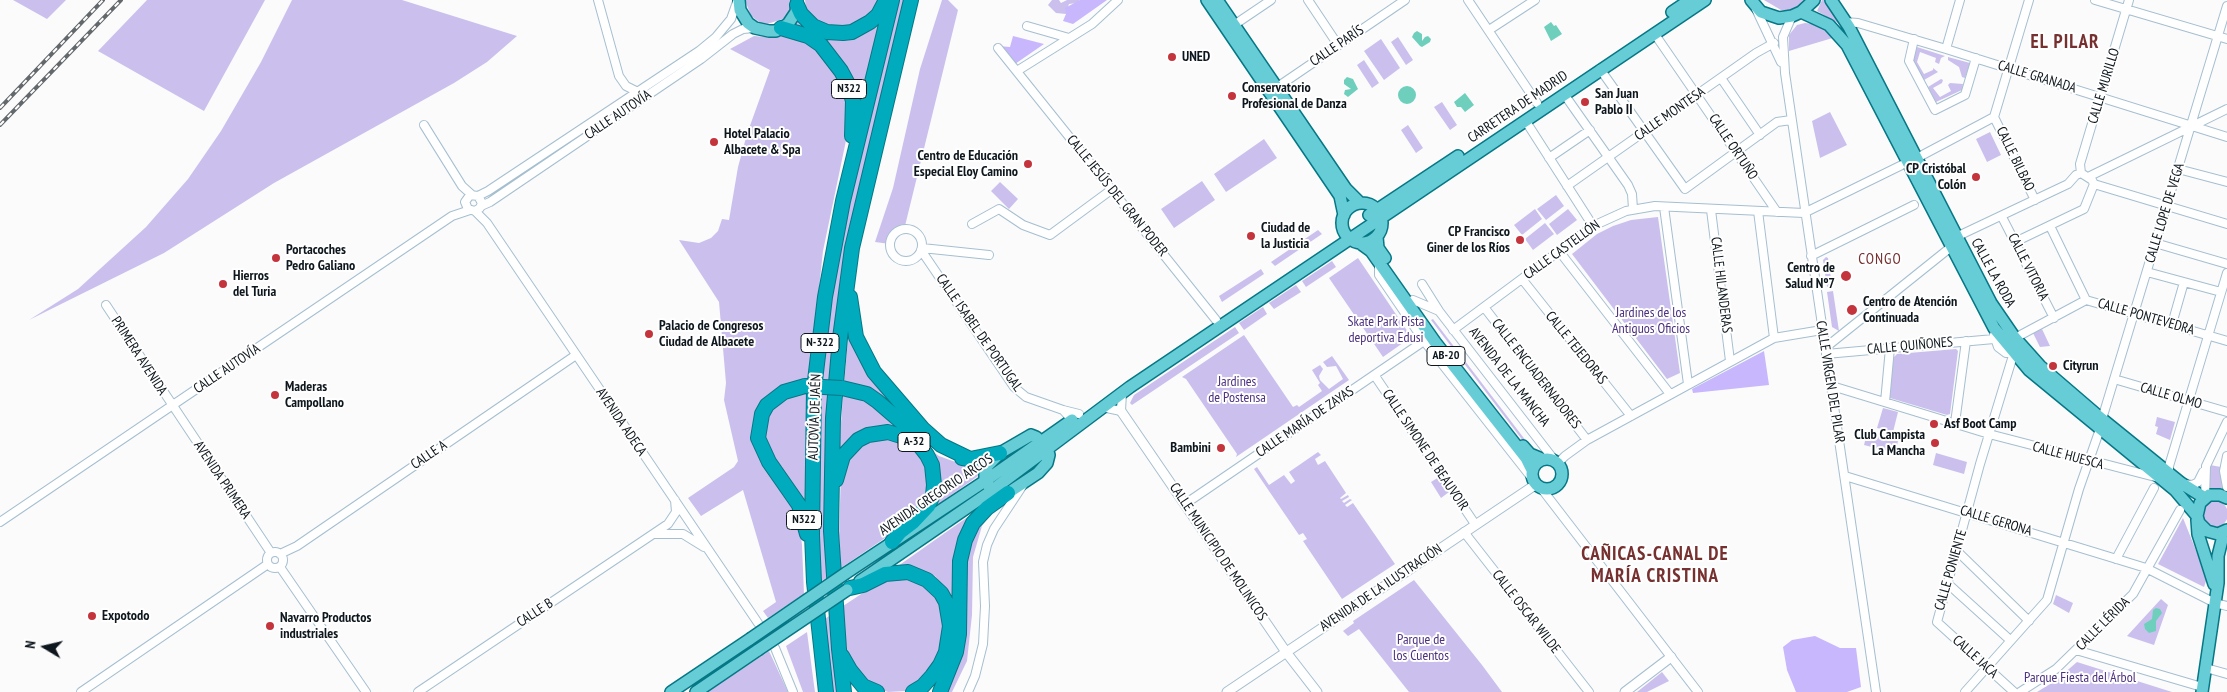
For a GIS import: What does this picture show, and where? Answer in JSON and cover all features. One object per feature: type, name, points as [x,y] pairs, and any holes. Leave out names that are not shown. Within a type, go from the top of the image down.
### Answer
[{"type":"highway","points":[[797,2],[801,14],[814,26],[827,32],[843,33],[852,32],[870,22],[878,15],[886,0]]},
{"type":"highway","name":"AUTOVÍA DE JAÉN","points":[[824,692],[814,582],[812,525],[814,389],[825,296],[847,184],[892,0]]},
{"type":"highway","name":"AUTOVÍA DE JAÉN","points":[[844,692],[839,649],[831,497],[833,418],[840,338],[852,248],[911,0]]},
{"type":"highway","name":"N322","points":[[781,28],[808,36],[821,46],[841,71],[848,84],[853,101],[854,118],[847,184]]},
{"type":"highway","points":[[847,277],[856,337],[874,372],[923,430],[942,445],[970,459]]},
{"type":"highway","name":"N322","points":[[824,692],[808,596],[808,549],[804,518],[792,494],[769,462],[758,438],[762,414],[767,405],[784,392],[805,386],[842,388],[867,394],[926,442],[942,452],[970,459],[1000,453]]},
{"type":"highway","name":"A-32","points":[[831,497],[843,456],[858,440],[868,435],[888,432],[910,439],[927,455],[932,465],[933,495],[928,506],[892,542]]},
{"type":"highway","points":[[940,692],[956,652],[959,634],[960,561],[964,540],[973,523],[987,508],[1008,493]]},
{"type":"highway","points":[[848,589],[863,585],[885,574],[908,572],[927,580],[941,593],[946,602],[950,626],[946,652],[932,676],[923,686],[913,692]]},
{"type":"highway","points":[[839,649],[850,670],[863,686],[877,692]]},
{"type":"main road","points":[[739,0],[744,18],[756,28],[769,31],[781,28],[793,18],[797,2]]},
{"type":"main road","points":[[1207,0],[1259,76],[1273,90]]},
{"type":"main road","points":[[1217,0],[1273,90],[1317,155],[1340,196],[1344,215]]},
{"type":"main road","name":"CARRETERA DE MADRID","points":[[1346,235],[1690,0]]},
{"type":"main road","name":"CARRETERA DE MADRID","points":[[1379,213],[1525,120],[1704,0]]},
{"type":"main road","points":[[1753,4],[1773,17],[1797,14],[1814,0]]},
{"type":"main road","name":"CALLE LA RODA","points":[[1831,0],[1845,22],[1911,160]]},
{"type":"main road","name":"CALLE LA RODA","points":[[1797,14],[1829,25],[1845,42],[1954,242],[1992,323],[2016,342],[2101,424],[2175,490],[2197,517],[2202,527],[2207,531],[2218,534],[2226,531]]},
{"type":"main road","points":[[1317,155],[1360,203]]},
{"type":"main road","points":[[1360,203],[1369,204],[1379,213],[1381,231],[1377,237],[1369,242],[1360,244],[1346,235],[1342,224],[1344,215],[1350,207],[1360,203]]},
{"type":"main road","name":"AVENIDA GREGORIO ARCOS","points":[[1048,442],[1075,417],[1216,320],[1346,235]]},
{"type":"main road","name":"AVENIDA GREGORIO ARCOS","points":[[696,692],[848,589],[1048,442],[1210,333],[1346,235]]},
{"type":"main road","name":"AB-20","points":[[1377,237],[1378,248],[1445,346],[1530,454],[1542,460]]},
{"type":"main road","name":"CALLE LA RODA","points":[[1954,242],[2016,342],[2029,370],[2101,424]]},
{"type":"main road","name":"AB-20","points":[[1360,244],[1371,251],[1435,342],[1526,458],[1535,480]]},
{"type":"main road","points":[[1210,333],[1216,320]]},
{"type":"main road","points":[[1031,436],[1048,442],[1049,455],[1047,462],[1038,473],[1008,493],[1000,494],[988,485],[985,471],[988,465],[1000,453],[1031,436]]},
{"type":"main road","points":[[1549,459],[1556,462],[1562,473],[1558,485],[1553,488],[1535,480],[1537,462],[1542,460],[1549,459]]},
{"type":"main road","name":"CALLE LA RODA","points":[[2162,480],[2181,483],[2205,498]]},
{"type":"main road","name":"AVENIDA GREGORIO ARCOS","points":[[671,692],[892,542],[988,485]]},
{"type":"main road","points":[[2215,600],[2214,585],[2198,534],[2197,509],[2205,498],[2214,494],[2227,498]]},
{"type":"main road","points":[[2202,690],[2218,583],[2218,556],[2226,531]]},
{"type":"street","name":"CALLE AUTOVÍA","points":[[598,0],[619,76],[626,86],[638,92]]},
{"type":"street","name":"CALLE AUTOVÍA","points":[[0,522],[455,215],[470,198],[488,191],[638,92],[716,37],[731,20],[739,0]]},
{"type":"street","points":[[1017,71],[1092,24],[1118,0]]},
{"type":"street","points":[[1234,25],[1271,0]]},
{"type":"street","points":[[1308,0],[1338,45]]},
{"type":"street","name":"CALLE PARÍS","points":[[1273,90],[1338,45],[1392,4],[1405,0]]},
{"type":"street","points":[[1468,0],[1537,103]]},
{"type":"street","points":[[1489,30],[1535,0]]},
{"type":"street","points":[[1946,49],[1960,0]]},
{"type":"street","points":[[1804,213],[1994,117],[2029,0]]},
{"type":"street","points":[[2096,0],[2227,38]]},
{"type":"street","name":"CALLE MURILLO","points":[[2085,175],[2080,164],[2129,0]]},
{"type":"street","name":"CALLE VIRGEN DEL PILAR","points":[[1753,4],[1774,43],[1785,73]]},
{"type":"street","name":"CALLE LOPE DE VEGA","points":[[1965,692],[2047,600],[2227,6]]},
{"type":"street","name":"CALLE VIRGEN DEL PILAR","points":[[1797,14],[1783,37],[1785,73],[1804,213],[1832,386],[1876,692]]},
{"type":"street","name":"CALLE GRANADA","points":[[1845,22],[1858,23],[1914,39],[2227,137]]},
{"type":"street","points":[[1027,26],[1069,38]]},
{"type":"street","name":"CALLE AUTOVÍA","points":[[455,215],[477,209],[494,199],[701,59],[733,34],[743,29],[756,28]]},
{"type":"street","name":"CALLE ORTUÑO","points":[[1654,33],[1777,212]]},
{"type":"street","points":[[1914,39],[1909,61],[1934,110],[1965,95],[1976,58]]},
{"type":"street","name":"CALLE MONTESA","points":[[1567,186],[1774,43]]},
{"type":"street","name":"CALLE JESÚS DEL GRAN PODER","points":[[998,48],[1216,320]]},
{"type":"street","points":[[1600,69],[1685,189],[1777,122],[1791,120]]},
{"type":"street","points":[[1721,78],[1760,135]]},
{"type":"street","points":[[1564,94],[1632,194],[1633,209]]},
{"type":"street","points":[[1826,351],[1954,242],[2068,184],[2076,175],[2085,175],[2227,109]]},
{"type":"street","name":"CALLE BILBAO","points":[[1994,117],[2035,200]]},
{"type":"street","points":[[1525,120],[1593,226]]},
{"type":"street","points":[[424,125],[470,198],[481,200],[477,209],[466,207],[470,198]]},
{"type":"street","points":[[1549,158],[1590,130]]},
{"type":"street","points":[[2178,168],[2227,182]]},
{"type":"street","points":[[2085,175],[2094,184],[2227,224]]},
{"type":"street","points":[[2015,242],[2084,209],[2094,184]]},
{"type":"street","points":[[972,224],[999,209],[1023,225],[1050,235],[1112,190]]},
{"type":"street","points":[[1811,256],[1914,204]]},
{"type":"street","points":[[1664,207],[1688,384]]},
{"type":"street","name":"CALLE CASTELLÓN","points":[[1454,330],[1593,226],[1633,209],[1664,207],[1804,213]]},
{"type":"street","name":"AVENIDA ADECA","points":[[477,209],[758,624]]},
{"type":"street","name":"CALLE HILANDERAS","points":[[1711,210],[1730,361]]},
{"type":"street","points":[[1758,211],[1774,338]]},
{"type":"street","name":"CALLE VITORIA","points":[[2002,217],[2054,318]]},
{"type":"street","points":[[2050,226],[2086,300]]},
{"type":"street","points":[[909,230],[918,236],[922,249],[914,259],[900,260],[892,254],[892,239],[898,232],[909,230]]},
{"type":"street","points":[[2155,244],[2227,264]]},
{"type":"street","points":[[922,249],[988,255]]},
{"type":"street","name":"CALLE ISABEL DE PORTUGAL","points":[[922,249],[1014,387],[1026,397],[1063,410],[1075,417]]},
{"type":"street","points":[[1559,251],[1670,394]]},
{"type":"street","points":[[1379,262],[1379,275],[1424,341],[1535,480],[1698,692]]},
{"type":"street","points":[[2147,272],[2222,292]]},
{"type":"street","points":[[2116,558],[2169,466],[2227,273]]},
{"type":"street","name":"CALLE TEJEDORAS","points":[[1522,279],[1631,416]]},
{"type":"street","points":[[2172,324],[2184,282]]},
{"type":"street","name":"AVENIDA DE LA MANCHA","points":[[1422,284],[1439,311],[1556,462]]},
{"type":"street","name":"AVENIDA DE LA MANCHA","points":[[1414,300],[1439,311]]},
{"type":"street","name":"CALLE PONTEVEDRA","points":[[2016,342],[2086,300],[2227,341]]},
{"type":"street","name":"PRIMERA AVENIDA","points":[[106,305],[172,406]]},
{"type":"street","name":"CALLE ENCUADERNADORES","points":[[1484,308],[1587,440]]},
{"type":"street","points":[[1992,323],[1994,338]]},
{"type":"street","points":[[1556,462],[1587,440],[1774,338],[1822,330]]},
{"type":"street","name":"CALLE LA RODA","points":[[1994,338],[1998,347],[2006,353],[2016,342]]},
{"type":"street","name":"CALLE QUIÑONES","points":[[1826,351],[1890,348],[1994,338]]},
{"type":"street","name":"CALLE MARÍA DE ZAYAS","points":[[1185,504],[1424,341]]},
{"type":"street","points":[[1955,423],[1966,341]]},
{"type":"street","name":"CALLE PONIENTE","points":[[1937,622],[2016,342]]},
{"type":"street","points":[[1885,402],[1890,348]]},
{"type":"street","name":"CALLE A","points":[[280,554],[297,546],[576,355]]},
{"type":"street","points":[[2006,374],[2009,369],[2019,366],[2029,370]]},
{"type":"street","name":"CALLE SIMONE DE BEAUVOIR","points":[[1375,376],[1475,524]]},
{"type":"street","name":"CALLE OLMO","points":[[2114,379],[2227,412]]},
{"type":"street","name":"CALLE HUESCA","points":[[1832,386],[1989,434],[2162,480]]},
{"type":"street","points":[[1102,407],[1121,411],[1123,392]]},
{"type":"street","name":"AVENIDA PRIMERA","points":[[172,406],[271,553]]},
{"type":"street","name":"CALLE MUNICIPIO DE MOLINICOS","points":[[1121,411],[1286,652],[1317,692]]},
{"type":"street","points":[[2181,483],[2193,485],[2198,482],[2227,422]]},
{"type":"street","points":[[2227,456],[2224,471],[2227,487]]},
{"type":"street","points":[[2205,498],[2206,466]]},
{"type":"street","name":"CALLE GERONA","points":[[1845,476],[2064,541],[2146,568],[2227,606]]},
{"type":"street","name":"AVENIDA DE LA ILUSTRACIÓN","points":[[1227,692],[1464,532],[1535,480]]},
{"type":"street","points":[[968,692],[975,676],[983,644],[985,606],[983,562],[987,546],[994,529],[1024,482]]},
{"type":"street","name":"CALLE B","points":[[418,692],[652,534],[673,518],[676,512],[674,498]]},
{"type":"street","name":"CALLE LÉRIDA","points":[[2020,692],[2056,669],[2133,594],[2180,510]]},
{"type":"street","name":"CALLE OSCAR WILDE","points":[[1464,532],[1589,692]]},
{"type":"street","points":[[652,534],[683,534],[709,550]]},
{"type":"street","points":[[1956,550],[2029,621]]},
{"type":"street","points":[[268,564],[268,557],[271,553],[280,554],[283,560],[280,567]]},
{"type":"street","points":[[268,564],[273,568],[280,567]]},
{"type":"street","points":[[81,692],[268,564]]},
{"type":"street","points":[[280,567],[366,692]]},
{"type":"street","points":[[1947,583],[2010,640]]},
{"type":"street","points":[[2198,594],[2208,595],[2214,585]]},
{"type":"street","name":"CALLE JACA","points":[[1937,622],[2014,692]]},
{"type":"street","points":[[775,648],[793,692]]},
{"type":"street","points":[[2076,650],[2202,690]]},
{"type":"street","points":[[1625,692],[1670,657]]},
{"type":"street","points":[[2206,668],[2227,674]]},
{"type":"green space","points":[[13,0],[66,0],[47,19]]},
{"type":"green space","points":[[147,0],[265,0],[204,111],[98,51]]},
{"type":"green space","points":[[292,0],[402,0],[517,36],[487,62],[454,83],[274,183],[164,253],[29,320],[78,289],[146,227],[188,179],[221,131],[261,62]]},
{"type":"green space","points":[[745,0],[792,0],[792,4],[789,12],[783,19],[767,24],[761,23],[751,16]]},
{"type":"green space","points":[[805,0],[881,0],[872,14],[844,29],[820,24],[807,14]]},
{"type":"green space","points":[[898,0],[908,0],[831,384],[821,384],[836,261],[855,167]]},
{"type":"green space","points":[[942,0],[948,0],[958,10],[904,230],[894,235],[890,244],[875,242],[893,188],[920,69]]},
{"type":"green space","points":[[1052,0],[1059,0],[1061,3],[1067,0],[1080,0],[1077,3],[1069,4],[1066,14],[1056,13],[1048,5]]},
{"type":"green space","points":[[1764,0],[1807,0],[1797,9],[1781,10]]},
{"type":"green space","points":[[1822,0],[1826,0],[1849,41],[1838,23],[1817,11]]},
{"type":"green space","points":[[882,17],[863,93],[859,97],[854,80],[838,55],[823,39],[807,28],[795,24],[799,19],[826,36]]},
{"type":"green space","points":[[1805,23],[1822,25],[1836,37],[1789,51],[1789,35],[1797,25]]},
{"type":"green space","points":[[788,34],[801,38],[811,45],[822,55],[836,73],[846,96],[849,126],[823,251],[809,382],[800,383],[754,424],[799,520],[802,545],[804,594],[768,618],[763,611],[776,602],[743,490],[701,516],[688,498],[734,467],[738,461],[724,400],[726,383],[719,302],[679,240],[699,243],[711,238],[718,231],[722,219],[729,220],[738,167],[747,134],[770,70],[730,49],[754,36],[776,38]]},
{"type":"green space","points":[[1398,37],[1413,60],[1406,65],[1391,42]]},
{"type":"green space","points":[[1381,39],[1400,68],[1384,80],[1364,51]]},
{"type":"green space","points":[[1917,47],[1945,56],[1941,58],[1939,64],[1935,62],[1936,58],[1920,52],[1917,62],[1924,74],[1933,70],[1933,68],[1938,72],[1924,80],[1913,60]]},
{"type":"green space","points":[[1948,57],[1970,63],[1965,78],[1962,77],[1959,67],[1948,60]]},
{"type":"green space","points":[[1364,60],[1379,83],[1372,88],[1357,65]]},
{"type":"green space","points":[[1941,79],[1943,80],[1942,83],[1933,88],[1940,97],[1951,91],[1948,85],[1950,83],[1963,84],[1962,90],[1936,102],[1928,87]]},
{"type":"green space","points":[[1442,102],[1457,125],[1450,130],[1434,107]]},
{"type":"green space","points":[[1830,112],[1847,145],[1820,158],[1812,121]]},
{"type":"green space","points":[[1408,125],[1423,148],[1416,153],[1401,130]]},
{"type":"green space","points":[[1990,132],[2001,155],[1987,162],[1976,139]]},
{"type":"green space","points":[[1264,139],[1277,158],[1226,192],[1214,174]]},
{"type":"green space","points":[[1202,181],[1215,200],[1174,228],[1161,209]]},
{"type":"green space","points":[[1000,182],[1018,199],[1009,209],[991,191]]},
{"type":"green space","points":[[1556,195],[1564,206],[1546,220],[1537,209]]},
{"type":"green space","points":[[1535,209],[1542,219],[1522,235],[1514,225]]},
{"type":"green space","points":[[1568,209],[1577,220],[1557,235],[1549,224]]},
{"type":"green space","name":"Jardines de los Antiguos Oficios","points":[[1658,217],[1680,373],[1667,379],[1572,254],[1597,234],[1613,226],[1631,220]]},
{"type":"green space","points":[[1545,223],[1554,234],[1533,250],[1525,239]]},
{"type":"green space","points":[[1318,230],[1322,234],[1275,266],[1271,262]]},
{"type":"green space","points":[[1826,257],[1828,258],[1832,286],[1827,287],[1823,260]]},
{"type":"green space","name":"Skate Park Pista deportiva Edusi","points":[[1358,258],[1410,335],[1410,338],[1383,357],[1329,278]]},
{"type":"green space","points":[[1332,261],[1336,267],[1306,287],[1302,281]]},
{"type":"green space","points":[[1261,269],[1264,274],[1222,302],[1219,296]]},
{"type":"green space","points":[[1296,285],[1301,292],[1274,309],[1269,303]]},
{"type":"green space","points":[[1833,291],[1839,331],[1832,327],[1827,292]]},
{"type":"green space","points":[[1263,307],[1267,314],[1244,330],[1239,323]]},
{"type":"green space","points":[[1433,319],[1536,454],[1530,450],[1431,320]]},
{"type":"green space","points":[[849,327],[908,421],[880,395],[844,385]]},
{"type":"green space","points":[[1235,327],[1239,333],[1132,405],[1130,403],[1134,395]]},
{"type":"green space","points":[[2042,329],[2050,346],[2040,347],[2033,333]]},
{"type":"green space","name":"Jardines de Postensa","points":[[1244,335],[1293,407],[1297,405],[1299,407],[1322,391],[1318,385],[1320,383],[1312,370],[1320,365],[1323,369],[1319,376],[1320,380],[1329,389],[1343,379],[1336,366],[1327,367],[1323,362],[1332,356],[1349,380],[1236,457],[1237,454],[1186,379],[1182,377]]},
{"type":"green space","points":[[1956,349],[1958,351],[1950,414],[1947,415],[1890,398],[1888,395],[1894,357],[1897,354]]},
{"type":"green space","points":[[810,392],[806,508],[764,443],[767,414],[784,397]]},
{"type":"green space","points":[[821,392],[830,393],[829,576],[820,582],[817,458]]},
{"type":"green space","points":[[843,394],[866,399],[907,434],[895,429],[839,452]]},
{"type":"green space","points":[[1883,408],[1898,412],[1893,432],[1877,428]]},
{"type":"green space","points":[[2157,417],[2175,422],[2170,440],[2156,434],[2158,427],[2155,426]]},
{"type":"green space","points":[[1867,433],[1898,441],[1895,453],[1864,445]]},
{"type":"green space","points":[[877,436],[911,444],[926,461],[930,486],[922,508],[888,536],[841,568],[839,536],[841,472],[854,449]]},
{"type":"green space","points":[[926,447],[939,456],[961,464],[978,463],[981,474],[933,508]]},
{"type":"green space","points":[[1318,452],[1321,455],[1315,459],[1318,465],[1325,461],[1346,493],[1340,498],[1348,495],[1349,497],[1342,501],[1344,503],[1350,499],[1352,500],[1345,505],[1347,507],[1353,503],[1395,564],[1342,599],[1303,541],[1307,539],[1303,533],[1299,535],[1254,469],[1257,467],[1269,485],[1284,475],[1291,484],[1295,481],[1289,472]]},
{"type":"green space","points":[[1936,453],[1967,462],[1964,474],[1933,465]]},
{"type":"green space","points":[[2210,465],[2221,467],[2222,488],[2207,487]]},
{"type":"green space","points":[[1439,477],[1449,492],[1441,498],[1431,482]]},
{"type":"green space","points":[[2215,501],[2224,505],[2228,514],[2224,523],[2215,527],[2206,523],[2202,514],[2206,505]]},
{"type":"green space","points":[[979,509],[971,518],[956,613],[946,590],[935,576],[915,568],[898,566]]},
{"type":"green space","points":[[992,512],[982,526],[973,557],[972,615],[967,661],[952,692],[945,692],[966,557],[974,531]]},
{"type":"green space","points":[[2183,518],[2207,578],[2204,587],[2158,564]]},
{"type":"green space","points":[[903,575],[929,586],[944,609],[942,651],[916,686],[905,691],[888,692],[868,685],[850,663],[845,639],[843,606],[878,583]]},
{"type":"green space","name":"Parque de los Cuentos","points":[[1414,580],[1502,692],[1409,692],[1359,629],[1348,636],[1343,631],[1354,623],[1353,621]]},
{"type":"green space","points":[[2056,595],[2073,603],[2069,613],[2053,604]]},
{"type":"green space","points":[[2161,599],[2168,605],[2154,645],[2127,636]]},
{"type":"green space","points":[[832,614],[841,692],[831,692],[822,621]]},
{"type":"green space","points":[[807,632],[815,692],[803,692],[786,646]]},
{"type":"green space","points":[[769,651],[788,692],[707,692],[763,655]]},
{"type":"green space","name":"Parque Fiesta del Árbol","points":[[2077,662],[2172,692],[2037,692],[2055,681]]},
{"type":"green space","points":[[1662,672],[1669,681],[1647,692],[1637,692]]},
{"type":"shaded area","points":[[1080,0],[1107,0],[1073,24],[1063,21],[1066,14],[1065,8]]},
{"type":"shaded area","points":[[1551,22],[1554,26],[1556,25],[1562,34],[1551,41],[1544,27]]},
{"type":"shaded area","points":[[1417,31],[1422,34],[1422,41],[1428,36],[1431,39],[1430,42],[1422,47],[1420,46],[1412,37]]},
{"type":"shaded area","points":[[1013,36],[1044,44],[1015,64],[998,46],[1010,47]]},
{"type":"shaded area","points":[[1347,77],[1353,79],[1358,89],[1348,97],[1344,94],[1345,90],[1351,89],[1344,84],[1344,80]]},
{"type":"shaded area","points":[[1403,86],[1411,86],[1416,91],[1414,102],[1403,104],[1398,99],[1398,91]]},
{"type":"shaded area","points":[[1465,93],[1474,105],[1465,112],[1461,107],[1457,107],[1454,102]]},
{"type":"shaded area","points":[[1764,351],[1769,385],[1693,393],[1692,389]]},
{"type":"shaded area","points":[[2156,608],[2160,609],[2162,613],[2156,621],[2156,631],[2149,633],[2145,629],[2144,624],[2152,619],[2153,610]]},
{"type":"shaded area","points":[[1815,636],[1840,648],[1856,648],[1861,687],[1847,692],[1796,692],[1787,670],[1783,647],[1792,640]]},
{"type":"railway","points":[[0,108],[103,0]]},
{"type":"railway","points":[[0,125],[121,0]]},
{"type":"place","name":"UNED","points":[[1172,57]]},
{"type":"place","name":"Conservatorio Profesional de Danza","points":[[1232,96]]},
{"type":"place","name":"San Juan Pablo II","points":[[1585,102]]},
{"type":"place","name":"Hotel Palacio Albacete & Spa","points":[[714,142]]},
{"type":"place","name":"Centro de Educación Especial Eloy Camino","points":[[1028,164]]},
{"type":"place","name":"CP Cristóbal Colón","points":[[1976,177]]},
{"type":"place","name":"Ciudad de la Justicia","points":[[1251,236]]},
{"type":"place","name":"CP Francisco Giner de los Ríos","points":[[1520,240]]},
{"type":"place","name":"Portacoches Pedro Galiano","points":[[276,258]]},
{"type":"place","name":"Centro de Salud Nº7","points":[[1846,276]]},
{"type":"place","name":"Hierros del Turia","points":[[223,284]]},
{"type":"place","name":"Centro de Atención Continuada","points":[[1852,310]]},
{"type":"place","name":"Palacio de Congresos Ciudad de Albacete","points":[[649,334]]},
{"type":"place","name":"Cityrun","points":[[2053,366]]},
{"type":"place","name":"Maderas Campollano","points":[[275,395]]},
{"type":"place","name":"Asf Boot Camp","points":[[1934,424]]},
{"type":"place","name":"Club Campista La Mancha","points":[[1935,443]]},
{"type":"place","name":"Bambini","points":[[1221,448]]},
{"type":"place","name":"Expotodo","points":[[92,616]]},
{"type":"place","name":"Navarro Productos industriales","points":[[270,626]]},
{"type":"district","name":"EL PILAR","points":[[2065,43]]},
{"type":"district","name":"CONGO","points":[[1880,260]]},
{"type":"district","name":"CAÑICAS-CANAL DE MARÍA CRISTINA","points":[[1655,566]]}]
